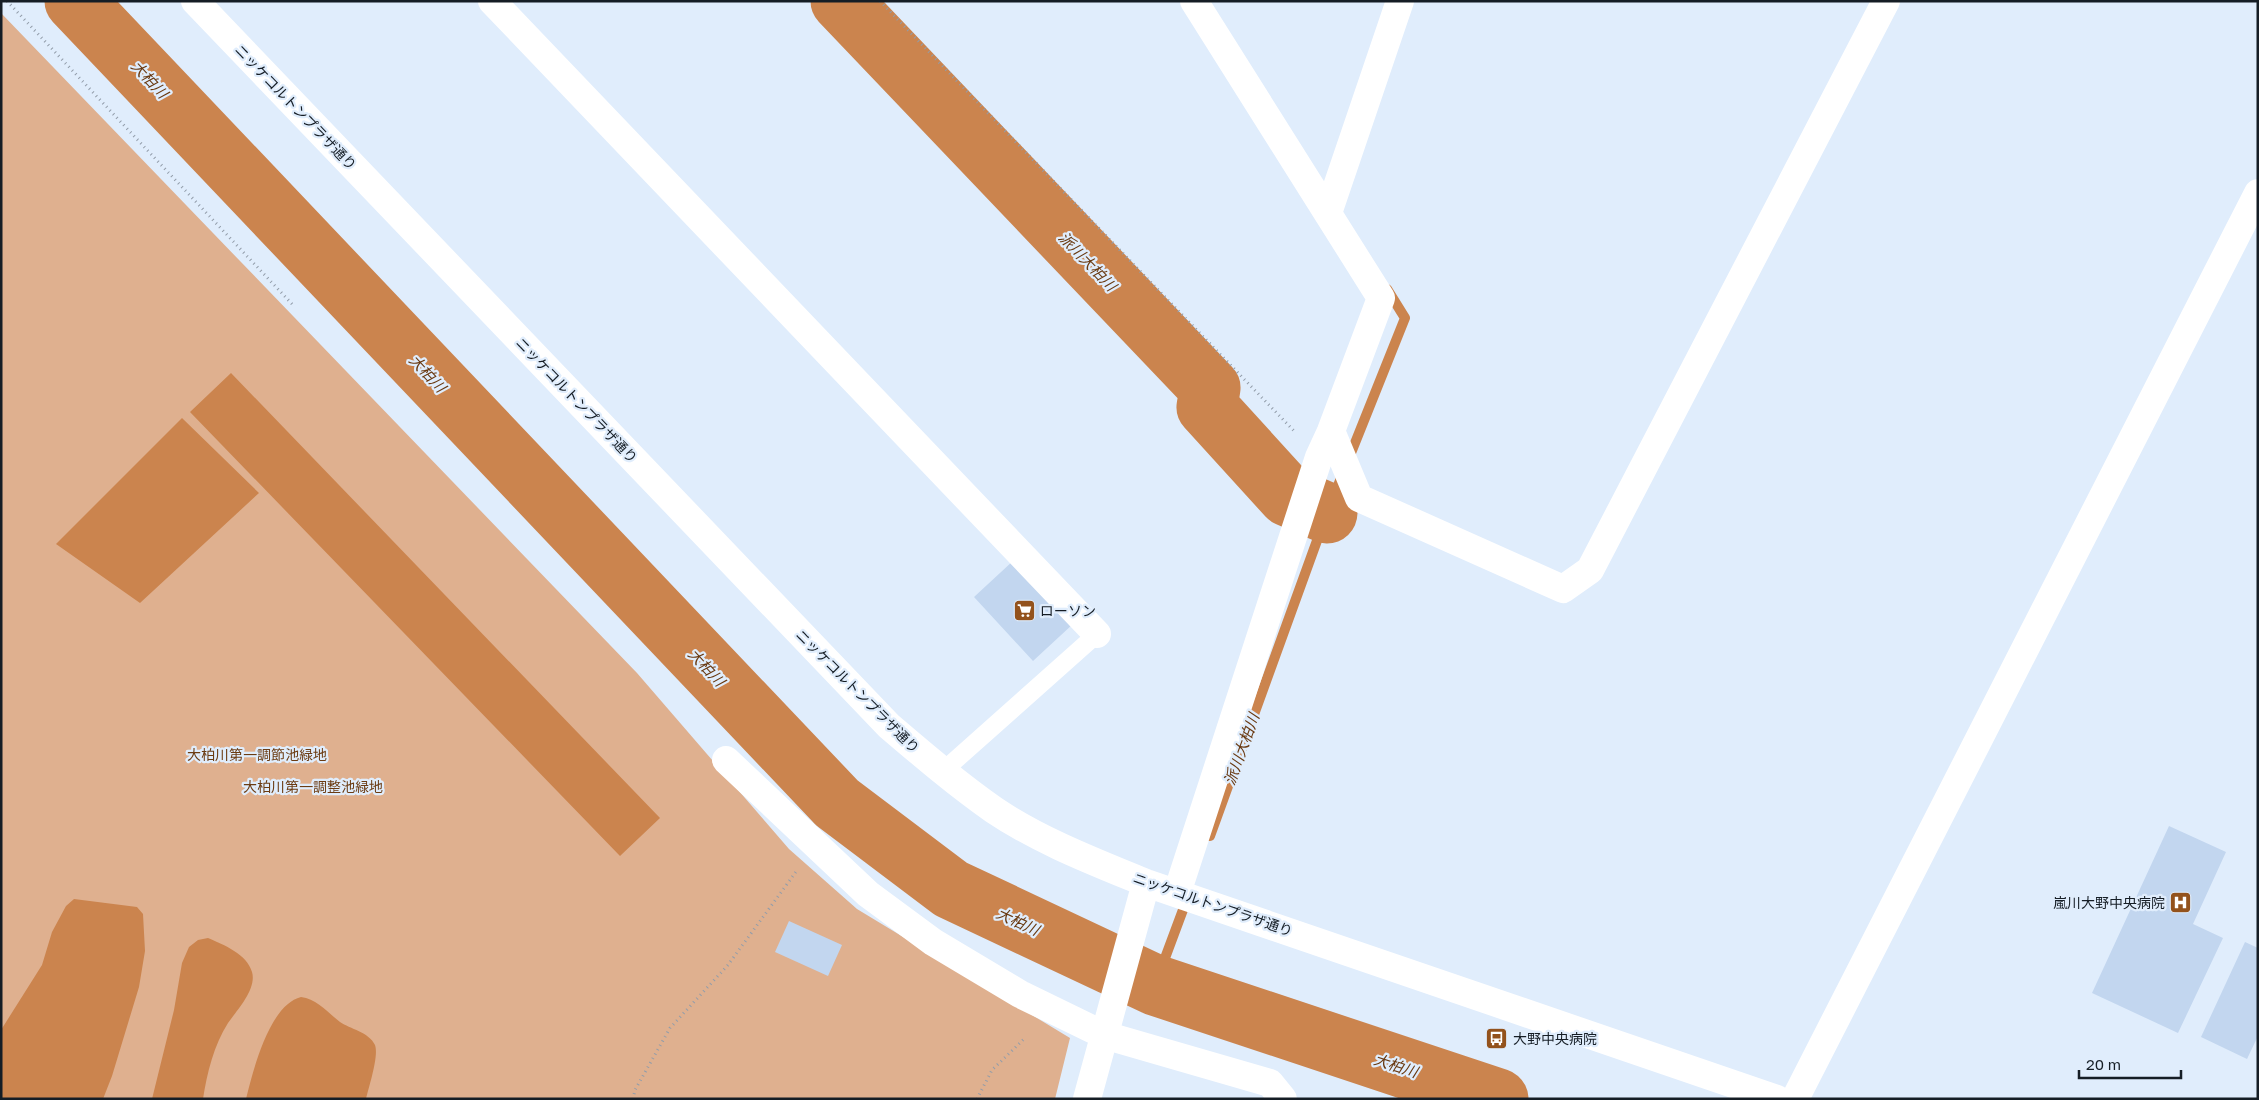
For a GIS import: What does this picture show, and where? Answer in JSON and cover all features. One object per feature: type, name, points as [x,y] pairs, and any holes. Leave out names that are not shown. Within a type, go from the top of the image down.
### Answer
[{"type":"street","name":"ニッケコルトンプラザ通り","points":[[195,1],[889,726],[942,772],[996,811],[1061,846],[1146,883],[1777,1099]]},
{"type":"street","points":[[492,1],[1098,634]]},
{"type":"street","points":[[1177,893],[1296,531],[1316,464],[1331,431],[1381,298],[1194,1]]},
{"type":"street","points":[[1328,213],[1400,1]]},
{"type":"street","points":[[1331,431],[1359,498],[1564,589],[1590,570],[1886,1]]},
{"type":"street","points":[[1795,1099],[2258,193]]},
{"type":"street","points":[[726,760],[868,894],[933,942],[1020,994],[1270,1084],[1283,1099]]},
{"type":"street","points":[[1087,1099],[1146,883]]},
{"type":"lane","points":[[942,772],[1098,634]]},
{"type":"path","points":[[7,1],[293,305]]},
{"type":"path","points":[[880,1],[1316,464]]},
{"type":"path","points":[[633,1099],[670,1028],[728,965],[815,844]]},
{"type":"path","points":[[977,1099],[992,1070],[1024,1039]]},
{"type":"green space","name":"大柏川第一調節池緑地","points":[[1,13],[637,673],[789,849],[857,909],[1070,1038],[1055,1099],[1,1099]]},
{"type":"shaded area","points":[[231,373],[660,818],[620,856],[190,412]]},
{"type":"shaded area","points":[[182,418],[259,493],[140,603],[56,544]]},
{"type":"shaded area","points":[[74,899],[137,907],[143,914],[145,951],[139,987],[112,1076],[103,1099],[1,1099],[1,1030],[42,965],[52,932],[66,906]]},
{"type":"shaded area","points":[[208,938],[234,951],[245,960],[252,972],[252,985],[219,1040],[209,1069],[203,1099],[152,1099],[174,1010],[182,963],[189,947],[198,940]]},
{"type":"shaded area","points":[[301,997],[317,1003],[340,1022],[364,1034],[375,1045],[376,1056],[366,1099],[246,1099],[258,1057],[271,1025],[280,1012],[290,1003]]},
{"type":"building","name":"ローソン","points":[[1014,560],[1073,624],[1033,661],[974,597]]},
{"type":"building","points":[[2169,826],[2226,852],[2193,924],[2223,938],[2178,1033],[2092,993]]},
{"type":"building","points":[[789,921],[842,945],[828,976],[775,952]]},
{"type":"building","points":[[2245,942],[2258,948],[2258,1036],[2247,1059],[2201,1037]]},
{"type":"waterway","name":"大柏川","points":[[75,1],[837,803],[951,889],[1155,985],[1498,1099]]},
{"type":"waterway","name":"派川大柏川","points":[[841,1],[1210,388],[1207,407],[1288,496],[1327,513]]},
{"type":"waterway","name":"派川大柏川","points":[[1210,836],[1327,513],[1405,318],[1387,289]]},
{"type":"waterway","name":"派川大柏川","points":[[1155,985],[1187,899]]},
{"type":"place","name":"ローソン","points":[[1024,610]]},
{"type":"place","name":"嵐川大野中央病院","points":[[2181,902]]},
{"type":"place","name":"大野中央病院","points":[[1497,1038]]},
{"type":"park label","name":"大柏川第一調整池緑地","points":[[313,786]]}]
